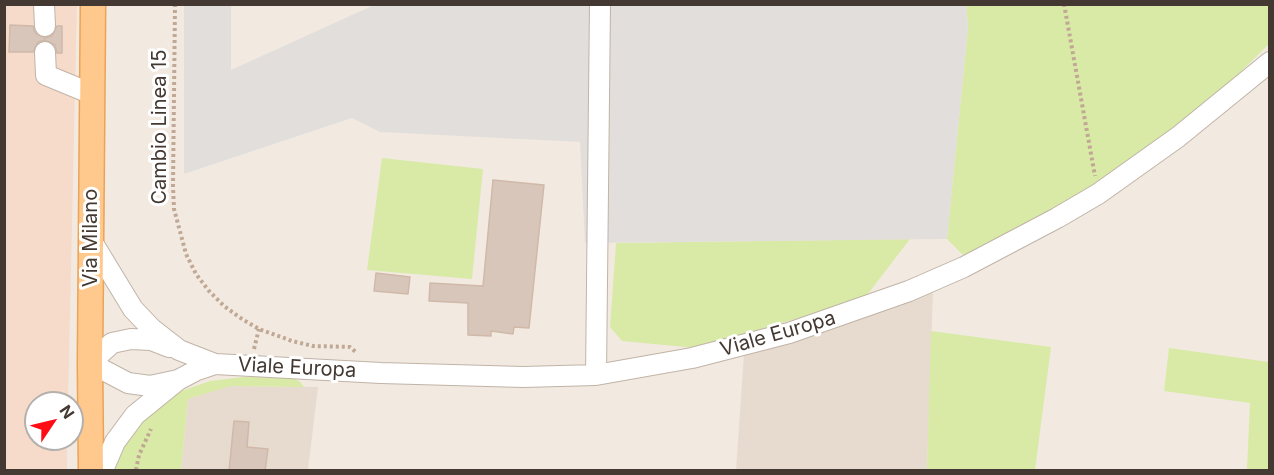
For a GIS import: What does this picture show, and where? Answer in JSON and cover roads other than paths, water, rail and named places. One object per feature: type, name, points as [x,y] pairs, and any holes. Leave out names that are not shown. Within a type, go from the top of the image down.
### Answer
[{"type":"main road","name":"Via Milano","points":[[91,471],[93,4]]},
{"type":"street","points":[[44,4],[45,26]]},
{"type":"street","points":[[596,375],[600,4]]},
{"type":"street","points":[[45,52],[46,75],[92,94]]},
{"type":"street","name":"Viale Europa","points":[[91,240],[133,309],[152,328],[179,350],[215,364],[381,373],[523,377],[596,375],[726,350],[845,315],[964,267],[1098,194],[1186,131],[1269,62]]},
{"type":"street","points":[[178,380],[150,386],[129,383],[90,363],[112,343],[131,339],[151,340],[179,350]]},
{"type":"street","name":"Viale Europa","points":[[102,471],[115,442],[135,415],[178,380],[215,364]]}]
